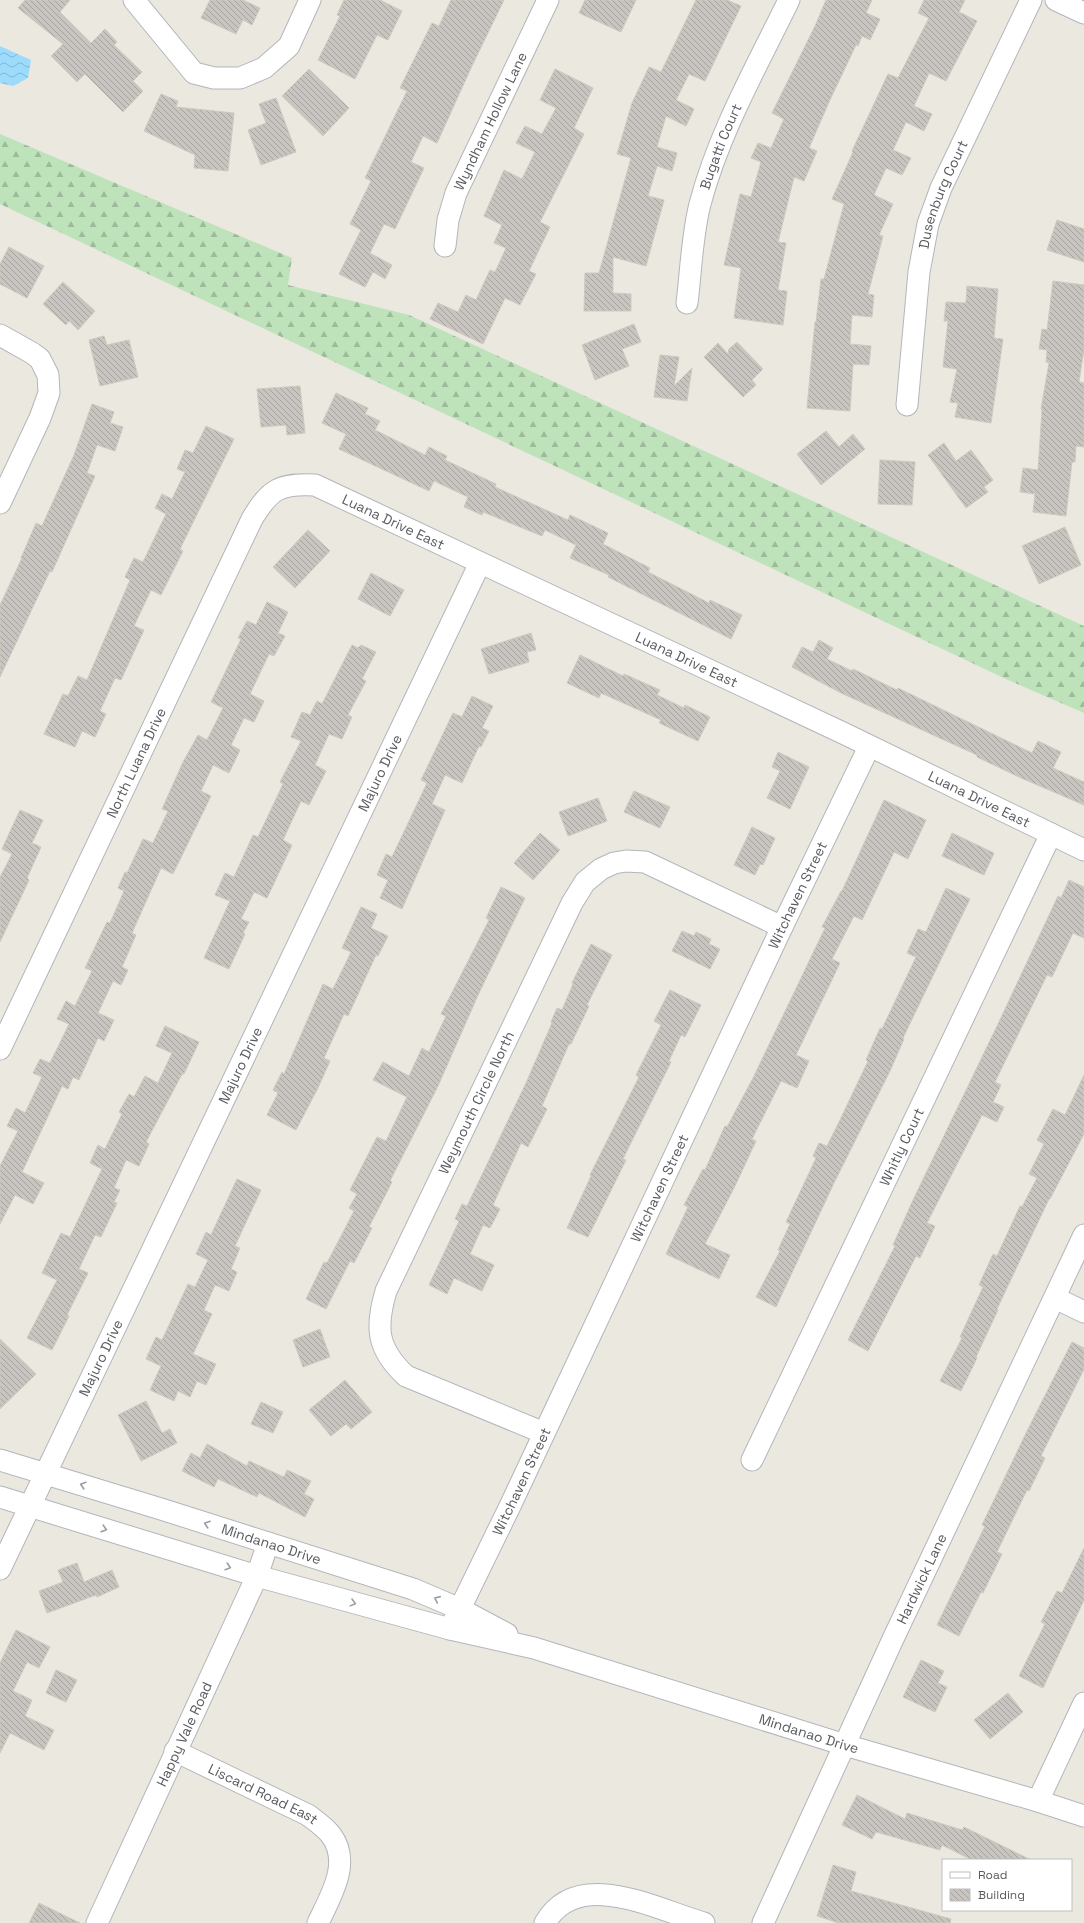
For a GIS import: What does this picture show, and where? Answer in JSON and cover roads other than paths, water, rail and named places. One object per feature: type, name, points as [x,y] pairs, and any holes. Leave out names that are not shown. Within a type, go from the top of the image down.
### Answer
[{"type":"street","points":[[134,0],[194,73],[214,78],[240,78],[264,68],[289,46],[310,0]]},
{"type":"street","name":"Wyndham Hollow Lane","points":[[445,246],[448,220],[456,193],[548,0]]},
{"type":"street","name":"Bugatti Court","points":[[687,303],[700,205],[711,170],[726,130],[789,0]]},
{"type":"street","name":"Dusenburg Court","points":[[907,405],[919,272],[928,224],[941,188],[1031,0]]},
{"type":"street","points":[[1056,0],[1084,13]]},
{"type":"street","points":[[0,335],[40,359],[48,375],[49,393],[40,418],[0,503]]},
{"type":"street","name":"Luana Drive East","points":[[284,486],[299,484],[315,485],[844,733],[869,747],[1084,850]]},
{"type":"street","name":"North Luana Drive","points":[[0,1049],[252,519],[264,499],[284,486]]},
{"type":"street","name":"Majuro Drive","points":[[0,1569],[480,563]]},
{"type":"street","name":"Witchaven Street","points":[[450,1629],[782,927],[869,747]]},
{"type":"street","name":"Whitly Court","points":[[752,1460],[1051,834]]},
{"type":"street","name":"Weymouth Circle North","points":[[544,1433],[406,1376],[392,1363],[382,1344],[379,1327],[381,1307],[386,1291],[533,982],[572,902],[585,882],[601,869],[614,863],[626,861],[645,862],[782,927]]},
{"type":"street","name":"Hardwick Lane","points":[[763,1923],[1084,1235]]},
{"type":"street","points":[[1055,1298],[1084,1312]]},
{"type":"street","name":"Mindanao Drive","points":[[0,1460],[46,1473],[413,1589],[460,1610],[534,1648]]},
{"type":"street","name":"Mindanao Drive","points":[[0,1497],[257,1576],[450,1629],[534,1648],[845,1745],[1038,1801],[1084,1816]]},
{"type":"street","name":"Happy Vale Road","points":[[97,1923],[257,1576],[268,1543]]},
{"type":"street","points":[[1038,1801],[1084,1703]]},
{"type":"street","name":"Liscard Road East","points":[[175,1751],[308,1815],[324,1826],[332,1836],[339,1850],[340,1869],[336,1885],[318,1923]]},
{"type":"street","points":[[545,1923],[550,1915],[560,1905],[580,1895],[596,1893],[616,1896],[704,1923]]},
{"type":"water","points":[[0,46],[31,60],[28,78],[13,86],[0,83]]}]
